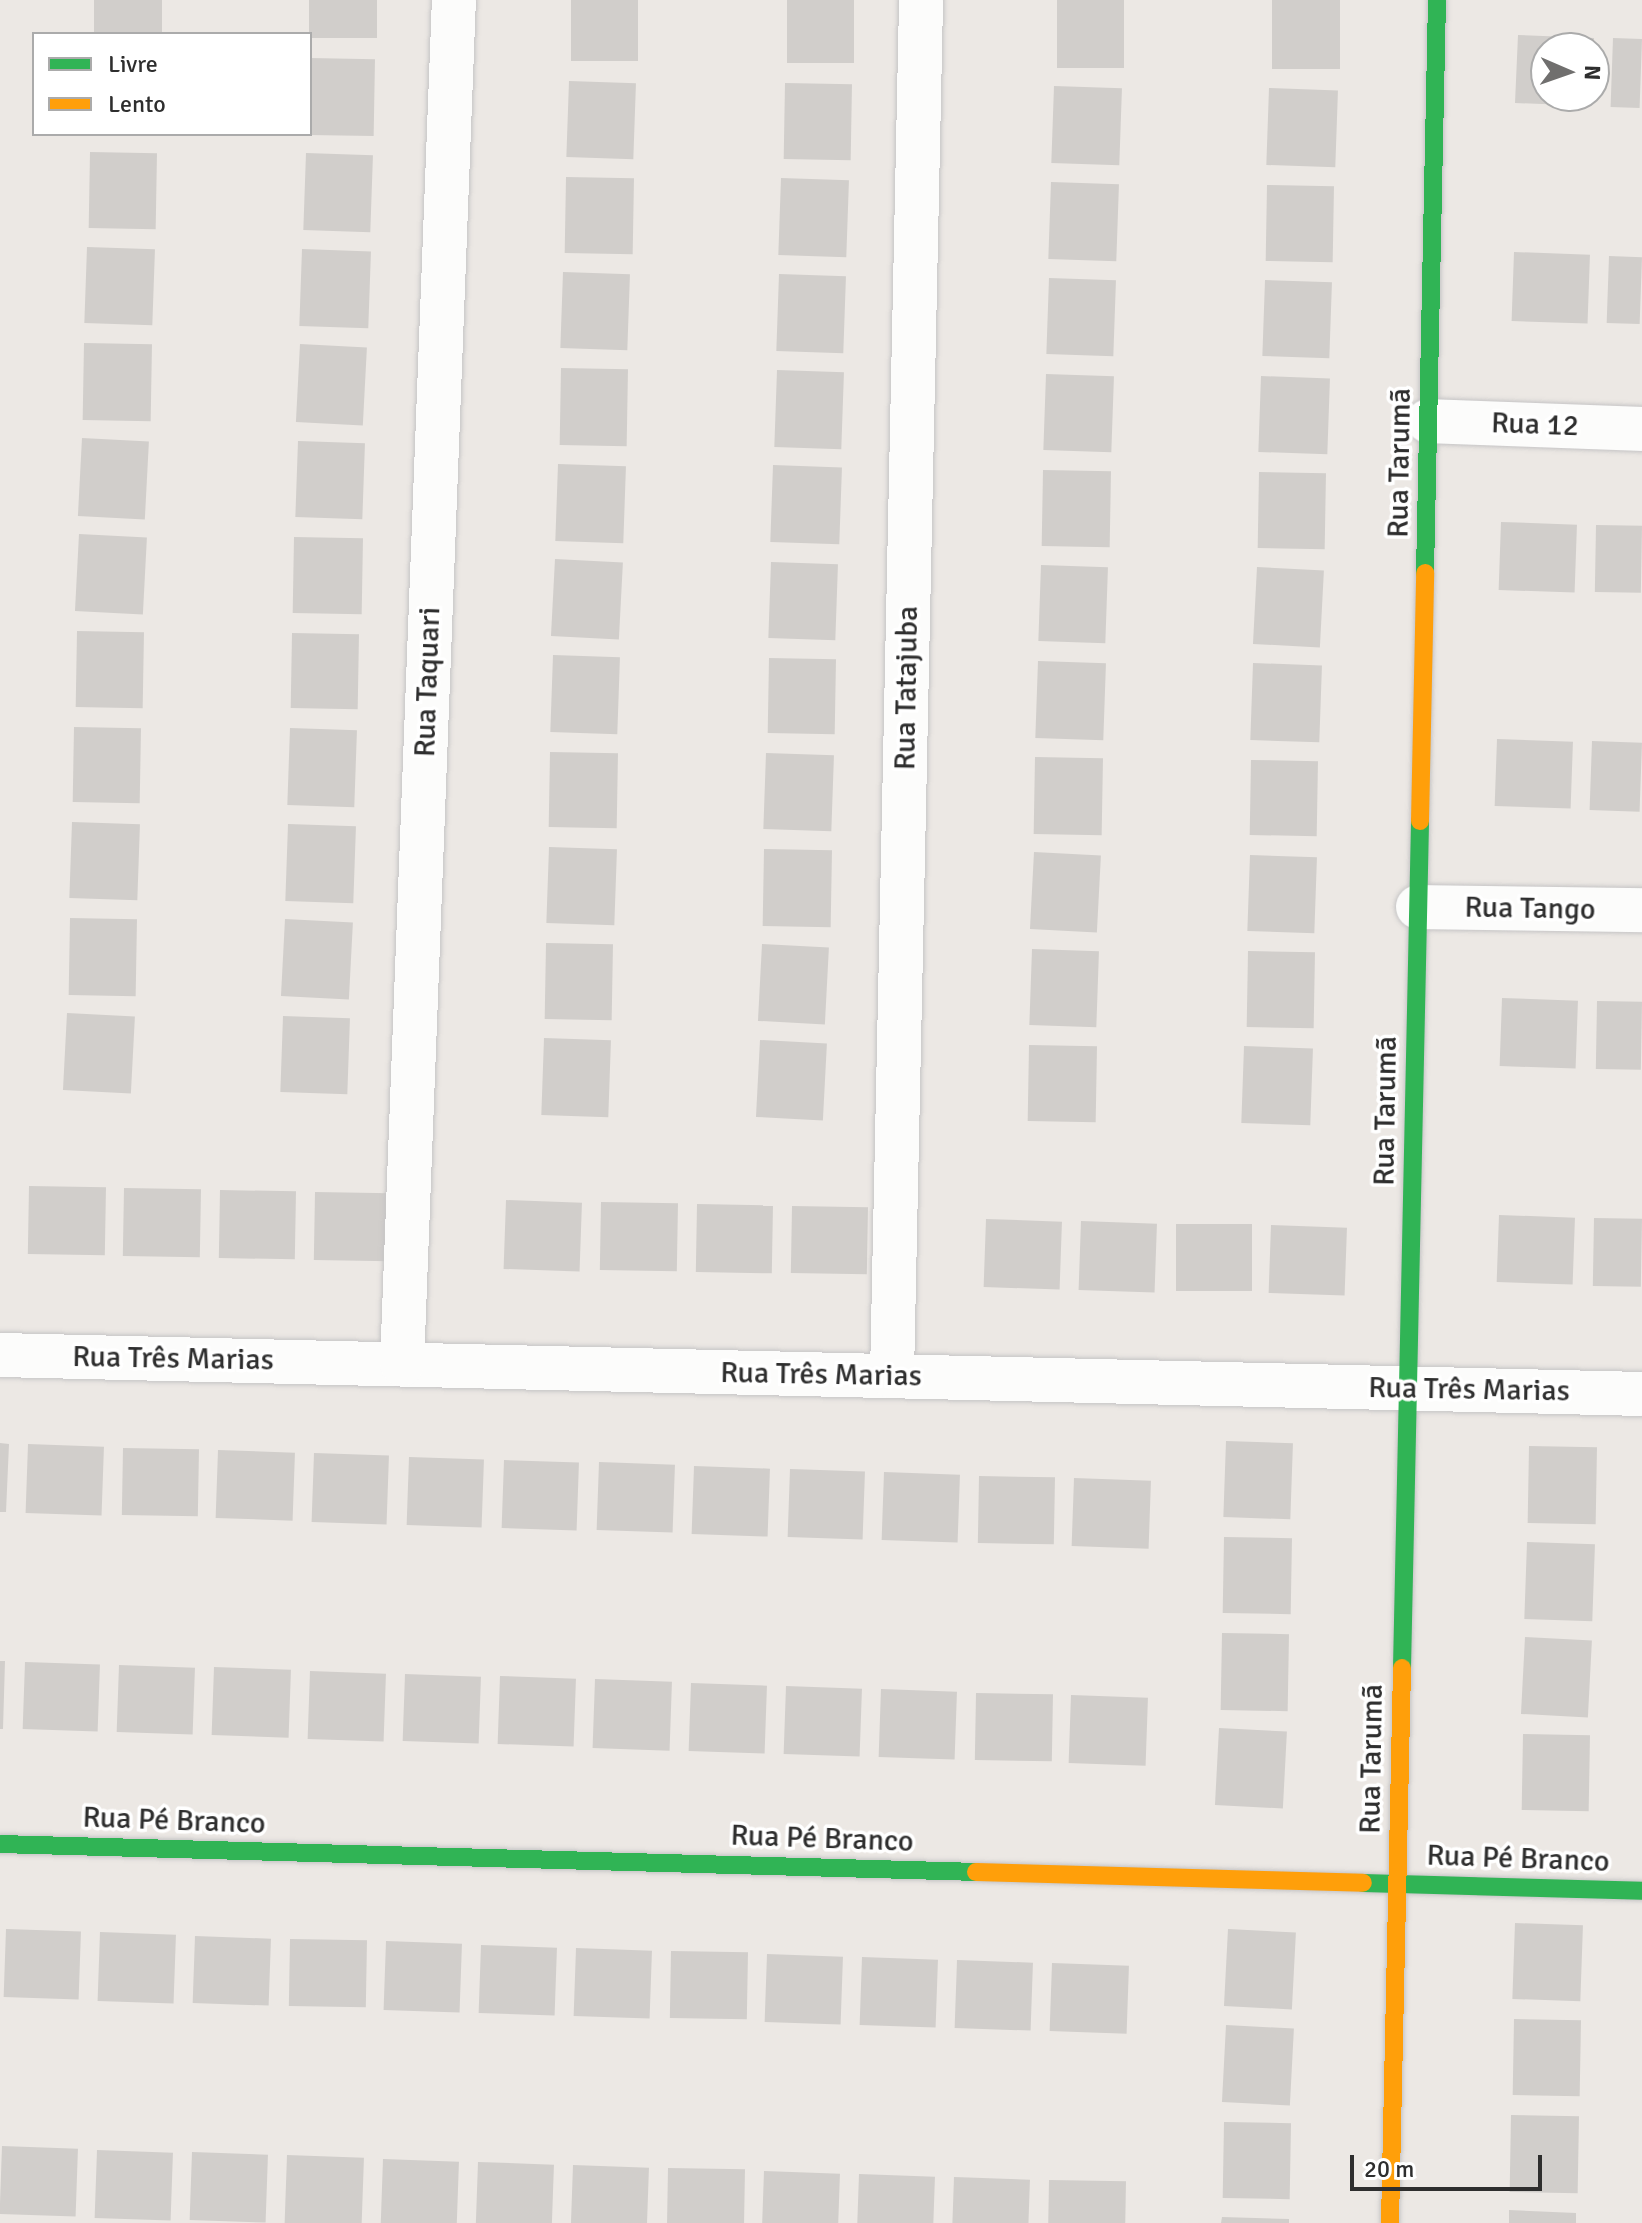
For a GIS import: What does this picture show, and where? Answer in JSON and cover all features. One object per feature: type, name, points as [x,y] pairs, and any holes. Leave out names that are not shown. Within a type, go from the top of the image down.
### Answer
[{"type":"street","name":"Rua Taquari","points":[[402,1364],[454,0]]},
{"type":"street","name":"Rua Tatajuba","points":[[892,1376],[921,0]]},
{"type":"street","name":"Rua Tarumã","points":[[1390,2223],[1437,0]]},
{"type":"street","name":"Rua 12","points":[[1428,421],[1642,429]]},
{"type":"street","name":"Rua Tango","points":[[1418,907],[1642,910]]},
{"type":"street","name":"Rua Três Marias","points":[[0,1355],[1642,1394]]},
{"type":"street","name":"Rua Pé Branco","points":[[0,1844],[1642,1891]]},
{"type":"building","points":[[94,0],[162,0],[162,32],[94,32]]},
{"type":"building","points":[[309,0],[377,0],[377,38],[312,38],[312,32],[309,32]]},
{"type":"building","points":[[571,0],[638,0],[638,61],[571,61]]},
{"type":"building","points":[[787,0],[854,0],[854,63],[787,63]]},
{"type":"building","points":[[1057,0],[1124,0],[1124,68],[1057,68]]},
{"type":"building","points":[[1272,0],[1340,0],[1340,69],[1272,69]]},
{"type":"building","points":[[1518,35],[1530,35],[1530,104],[1515,103]]},
{"type":"building","points":[[1613,38],[1642,39],[1640,108],[1611,107]]},
{"type":"building","points":[[312,58],[375,59],[374,136],[312,135]]},
{"type":"building","points":[[569,81],[636,83],[633,159],[566,157]]},
{"type":"building","points":[[785,83],[852,84],[851,160],[784,159]]},
{"type":"building","points":[[1054,86],[1122,88],[1119,165],[1051,163]]},
{"type":"building","points":[[1269,88],[1338,90],[1335,167],[1266,165]]},
{"type":"building","points":[[90,152],[157,153],[156,229],[89,228]]},
{"type":"building","points":[[306,153],[373,155],[370,232],[303,230]]},
{"type":"building","points":[[566,177],[634,178],[633,254],[565,253]]},
{"type":"building","points":[[781,178],[849,180],[846,257],[778,255]]},
{"type":"building","points":[[1051,182],[1119,184],[1116,261],[1048,259]]},
{"type":"building","points":[[1267,185],[1334,186],[1333,262],[1266,261]]},
{"type":"building","points":[[87,247],[155,249],[152,325],[84,323]]},
{"type":"building","points":[[302,249],[371,251],[368,328],[299,326]]},
{"type":"building","points":[[1514,252],[1590,255],[1588,324],[1512,321]]},
{"type":"building","points":[[1609,256],[1642,257],[1640,324],[1607,323]]},
{"type":"building","points":[[563,272],[630,274],[627,350],[560,348]]},
{"type":"building","points":[[779,274],[846,276],[843,353],[776,351]]},
{"type":"building","points":[[1049,278],[1116,280],[1113,356],[1046,354]]},
{"type":"building","points":[[1265,280],[1332,282],[1329,358],[1262,356]]},
{"type":"building","points":[[84,343],[152,344],[151,421],[83,420]]},
{"type":"building","points":[[300,344],[367,348],[363,425],[296,422]]},
{"type":"building","points":[[561,368],[628,369],[627,446],[560,445]]},
{"type":"building","points":[[777,370],[844,372],[841,449],[774,447]]},
{"type":"building","points":[[1046,374],[1114,376],[1111,452],[1043,450]]},
{"type":"building","points":[[1261,376],[1330,378],[1327,454],[1258,452]]},
{"type":"building","points":[[82,438],[149,442],[145,519],[78,516]]},
{"type":"building","points":[[298,441],[365,443],[362,519],[295,517]]},
{"type":"building","points":[[558,464],[626,466],[623,543],[555,541]]},
{"type":"building","points":[[773,465],[842,467],[839,544],[770,542]]},
{"type":"building","points":[[1043,470],[1111,471],[1110,547],[1042,546]]},
{"type":"building","points":[[1259,472],[1326,473],[1325,549],[1258,548]]},
{"type":"building","points":[[1501,522],[1577,525],[1575,593],[1499,590]]},
{"type":"building","points":[[1596,525],[1642,526],[1641,593],[1595,592]]},
{"type":"building","points":[[79,534],[147,538],[143,614],[75,611]]},
{"type":"building","points":[[294,537],[363,538],[362,614],[293,613]]},
{"type":"building","points":[[555,559],[623,563],[619,639],[551,636]]},
{"type":"building","points":[[771,562],[838,564],[835,640],[768,638]]},
{"type":"building","points":[[1041,565],[1108,567],[1105,643],[1038,641]]},
{"type":"building","points":[[1257,567],[1324,571],[1320,647],[1253,644]]},
{"type":"building","points":[[77,631],[144,632],[143,708],[76,707]]},
{"type":"building","points":[[292,633],[359,634],[358,709],[291,708]]},
{"type":"building","points":[[553,655],[620,657],[617,734],[550,732]]},
{"type":"building","points":[[769,658],[836,659],[835,734],[768,733]]},
{"type":"building","points":[[1038,661],[1106,663],[1103,740],[1035,738]]},
{"type":"building","points":[[1253,663],[1322,665],[1319,742],[1250,740]]},
{"type":"building","points":[[74,727],[141,728],[140,803],[73,802]]},
{"type":"building","points":[[290,728],[357,730],[354,807],[287,805]]},
{"type":"building","points":[[1497,739],[1573,742],[1571,809],[1495,806]]},
{"type":"building","points":[[1592,741],[1642,743],[1640,812],[1590,810]]},
{"type":"building","points":[[550,752],[618,753],[617,828],[549,827]]},
{"type":"building","points":[[766,753],[834,755],[831,831],[763,829]]},
{"type":"building","points":[[1035,757],[1103,758],[1102,835],[1034,834]]},
{"type":"building","points":[[1251,760],[1318,761],[1317,836],[1250,835]]},
{"type":"building","points":[[72,822],[140,824],[137,900],[69,898]]},
{"type":"building","points":[[288,824],[356,826],[353,903],[285,901]]},
{"type":"building","points":[[549,847],[617,849],[614,925],[546,923]]},
{"type":"building","points":[[764,849],[832,850],[831,927],[763,926]]},
{"type":"building","points":[[1034,852],[1101,856],[1097,932],[1030,929]]},
{"type":"building","points":[[1250,855],[1317,857],[1314,933],[1247,931]]},
{"type":"building","points":[[70,918],[137,919],[136,996],[69,995]]},
{"type":"building","points":[[285,919],[353,923],[349,999],[281,996]]},
{"type":"building","points":[[546,943],[613,944],[612,1020],[545,1019]]},
{"type":"building","points":[[762,944],[829,948],[825,1024],[758,1021]]},
{"type":"building","points":[[1032,949],[1099,951],[1096,1027],[1029,1025]]},
{"type":"building","points":[[1248,951],[1315,952],[1314,1028],[1247,1027]]},
{"type":"building","points":[[1502,998],[1578,1001],[1576,1069],[1500,1066]]},
{"type":"building","points":[[1597,1001],[1642,1002],[1641,1070],[1596,1069]]},
{"type":"building","points":[[67,1013],[135,1017],[131,1093],[63,1090]]},
{"type":"building","points":[[283,1016],[350,1018],[347,1094],[280,1092]]},
{"type":"building","points":[[544,1038],[611,1040],[608,1117],[541,1115]]},
{"type":"building","points":[[760,1040],[827,1044],[823,1120],[756,1117]]},
{"type":"building","points":[[1029,1045],[1097,1046],[1096,1122],[1028,1121]]},
{"type":"building","points":[[1244,1046],[1313,1048],[1310,1125],[1241,1123]]},
{"type":"building","points":[[29,1186],[106,1187],[105,1255],[28,1254]]},
{"type":"building","points":[[124,1188],[201,1189],[200,1257],[123,1256]]},
{"type":"building","points":[[220,1190],[296,1191],[295,1259],[219,1258]]},
{"type":"building","points":[[315,1192],[391,1193],[390,1261],[314,1260]]},
{"type":"building","points":[[506,1200],[582,1203],[580,1272],[504,1269]]},
{"type":"building","points":[[601,1202],[678,1203],[677,1271],[600,1270]]},
{"type":"building","points":[[697,1204],[773,1205],[772,1273],[696,1272]]},
{"type":"building","points":[[792,1206],[868,1207],[867,1274],[791,1273]]},
{"type":"building","points":[[1499,1215],[1575,1218],[1573,1285],[1497,1282]]},
{"type":"building","points":[[1594,1218],[1642,1219],[1641,1287],[1593,1286]]},
{"type":"building","points":[[986,1219],[1062,1222],[1060,1290],[984,1287]]},
{"type":"building","points":[[1081,1221],[1157,1224],[1155,1293],[1079,1290]]},
{"type":"building","points":[[1176,1224],[1252,1224],[1252,1291],[1176,1291]]},
{"type":"building","points":[[1271,1225],[1347,1228],[1345,1296],[1269,1293]]},
{"type":"building","points":[[1226,1441],[1293,1443],[1290,1519],[1223,1517]]},
{"type":"building","points":[[0,1443],[9,1444],[6,1512],[0,1512]]},
{"type":"building","points":[[28,1444],[104,1447],[102,1516],[26,1513]]},
{"type":"building","points":[[1529,1446],[1597,1447],[1596,1524],[1528,1523]]},
{"type":"building","points":[[123,1448],[199,1449],[198,1516],[122,1515]]},
{"type":"building","points":[[218,1450],[295,1453],[293,1521],[216,1518]]},
{"type":"building","points":[[314,1453],[389,1456],[387,1525],[312,1522]]},
{"type":"building","points":[[409,1457],[484,1460],[482,1528],[407,1525]]},
{"type":"building","points":[[504,1460],[579,1463],[577,1531],[502,1528]]},
{"type":"building","points":[[599,1462],[675,1465],[673,1533],[597,1530]]},
{"type":"building","points":[[694,1466],[770,1469],[768,1537],[692,1534]]},
{"type":"building","points":[[790,1469],[865,1472],[863,1540],[788,1537]]},
{"type":"building","points":[[884,1472],[960,1475],[958,1543],[882,1540]]},
{"type":"building","points":[[979,1476],[1055,1477],[1054,1544],[978,1543]]},
{"type":"building","points":[[1074,1478],[1151,1481],[1149,1549],[1072,1546]]},
{"type":"building","points":[[1224,1537],[1292,1538],[1291,1614],[1223,1613]]},
{"type":"building","points":[[1527,1542],[1595,1544],[1592,1621],[1524,1619]]},
{"type":"building","points":[[1222,1633],[1289,1634],[1288,1711],[1221,1710]]},
{"type":"building","points":[[1525,1637],[1592,1641],[1588,1717],[1521,1714]]},
{"type":"building","points":[[0,1661],[5,1661],[3,1729],[0,1729]]},
{"type":"building","points":[[25,1662],[100,1665],[98,1732],[23,1729]]},
{"type":"building","points":[[119,1665],[195,1668],[193,1735],[117,1732]]},
{"type":"building","points":[[214,1667],[291,1670],[289,1738],[212,1735]]},
{"type":"building","points":[[310,1671],[386,1674],[384,1742],[308,1739]]},
{"type":"building","points":[[405,1674],[481,1677],[479,1744],[403,1741]]},
{"type":"building","points":[[500,1676],[576,1679],[574,1747],[498,1744]]},
{"type":"building","points":[[595,1679],[672,1682],[670,1751],[593,1748]]},
{"type":"building","points":[[691,1683],[767,1686],[765,1754],[689,1751]]},
{"type":"building","points":[[786,1686],[862,1689],[860,1757],[784,1754]]},
{"type":"building","points":[[881,1689],[957,1692],[955,1760],[879,1757]]},
{"type":"building","points":[[976,1693],[1053,1694],[1052,1761],[975,1760]]},
{"type":"building","points":[[1071,1695],[1148,1698],[1146,1766],[1069,1763]]},
{"type":"building","points":[[1219,1728],[1287,1732],[1283,1808],[1215,1805]]},
{"type":"building","points":[[1523,1734],[1590,1735],[1589,1811],[1522,1810]]},
{"type":"building","points":[[1515,1923],[1583,1925],[1580,2001],[1512,1999]]},
{"type":"building","points":[[6,1929],[81,1932],[79,2000],[4,1997]]},
{"type":"building","points":[[1228,1929],[1296,1933],[1292,2009],[1224,2006]]},
{"type":"building","points":[[100,1932],[176,1935],[174,2004],[98,2001]]},
{"type":"building","points":[[195,1936],[271,1939],[269,2006],[193,2003]]},
{"type":"building","points":[[290,1939],[367,1940],[366,2007],[289,2006]]},
{"type":"building","points":[[386,1941],[462,1944],[460,2013],[384,2010]]},
{"type":"building","points":[[481,1945],[557,1948],[555,2016],[479,2013]]},
{"type":"building","points":[[576,1948],[652,1951],[650,2019],[574,2016]]},
{"type":"building","points":[[671,1951],[748,1952],[747,2019],[670,2018]]},
{"type":"building","points":[[767,1954],[843,1957],[841,2025],[765,2022]]},
{"type":"building","points":[[862,1957],[938,1960],[936,2028],[860,2025]]},
{"type":"building","points":[[957,1960],[1033,1963],[1031,2031],[955,2028]]},
{"type":"building","points":[[1052,1963],[1129,1966],[1127,2034],[1050,2031]]},
{"type":"building","points":[[1514,2019],[1581,2020],[1580,2096],[1513,2095]]},
{"type":"building","points":[[1226,2025],[1294,2029],[1290,2105],[1222,2102]]},
{"type":"building","points":[[1511,2115],[1579,2116],[1578,2193],[1510,2192]]},
{"type":"building","points":[[1224,2122],[1291,2123],[1290,2199],[1223,2198]]},
{"type":"building","points":[[2,2146],[78,2149],[76,2217],[0,2214]]},
{"type":"building","points":[[97,2150],[173,2153],[171,2221],[95,2218]]},
{"type":"building","points":[[192,2152],[268,2155],[266,2223],[190,2220]]},
{"type":"building","points":[[287,2155],[364,2158],[362,2223],[285,2223]]},
{"type":"building","points":[[383,2159],[459,2162],[457,2223],[381,2223]]},
{"type":"building","points":[[478,2162],[554,2165],[552,2223],[476,2223]]},
{"type":"building","points":[[573,2165],[649,2168],[647,2223],[571,2223]]},
{"type":"building","points":[[668,2168],[745,2169],[744,2223],[667,2223]]},
{"type":"building","points":[[764,2171],[840,2174],[838,2223],[762,2223]]},
{"type":"building","points":[[859,2174],[935,2177],[933,2223],[857,2223]]},
{"type":"building","points":[[954,2177],[1030,2180],[1028,2223],[952,2223]]},
{"type":"building","points":[[1049,2180],[1126,2181],[1125,2223],[1048,2223]]},
{"type":"building","points":[[1509,2210],[1576,2213],[1576,2223],[1509,2223]]},
{"type":"building","points":[[1222,2217],[1289,2219],[1289,2223],[1221,2223]]},
{"type":"traffic: fast","points":[[1425,573],[1437,0]]},
{"type":"traffic: fast","points":[[1402,1668],[1420,821]]},
{"type":"traffic: fast","points":[[0,1844],[976,1872]]},
{"type":"traffic: fast","points":[[1363,1883],[1642,1891]]},
{"type":"traffic: slow","points":[[1420,821],[1425,573]]},
{"type":"traffic: slow","points":[[1390,2223],[1402,1668]]},
{"type":"traffic: slow","points":[[976,1872],[1363,1883]]}]
